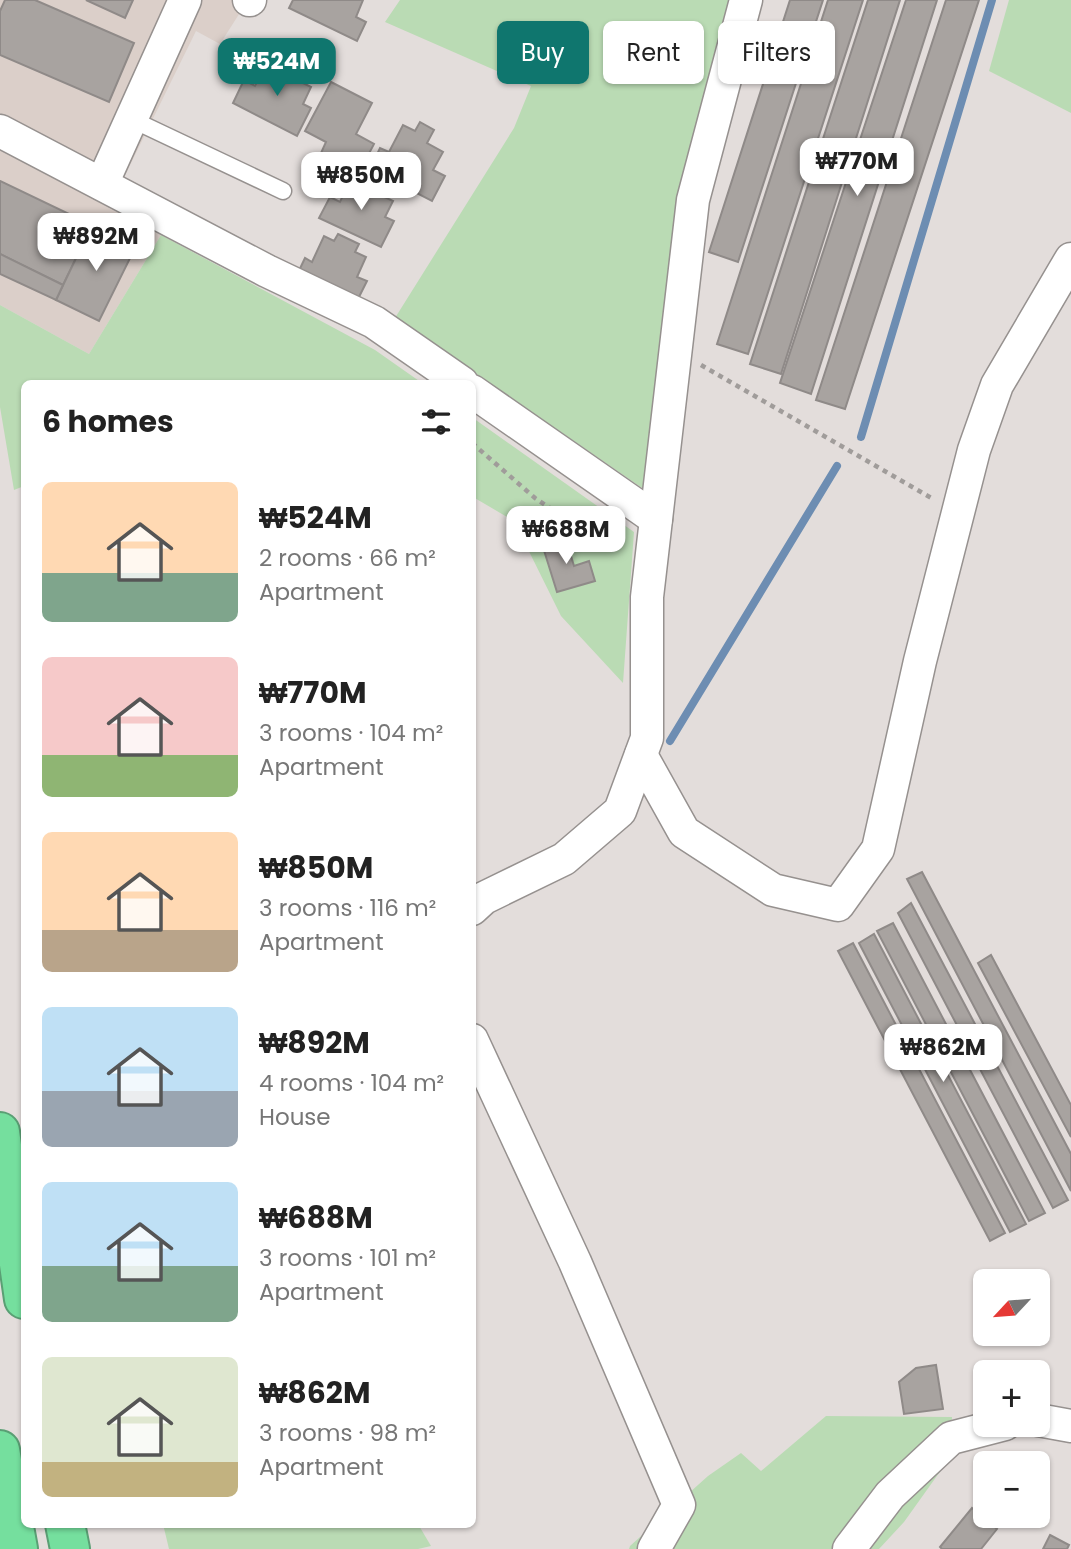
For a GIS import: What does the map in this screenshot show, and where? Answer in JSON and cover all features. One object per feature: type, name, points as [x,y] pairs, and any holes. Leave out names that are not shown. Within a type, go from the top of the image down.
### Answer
[{"type":"highway","points":[[0,1132],[21,1278]]},
{"type":"highway","points":[[0,1450],[18,1549]]},
{"type":"highway","points":[[66,1528],[70,1549]]},
{"type":"street","points":[[102,184],[185,0]]},
{"type":"street","points":[[476,905],[484,898],[564,859],[620,811],[647,738],[647,597],[693,200],[746,0]]},
{"type":"street","points":[[0,131],[267,271],[374,322],[458,380]]},
{"type":"street","points":[[641,755],[684,832],[774,890],[838,905],[878,849],[920,661],[974,450],[997,385],[1071,259]]},
{"type":"street","points":[[476,394],[656,519]]},
{"type":"street","points":[[476,1049],[575,1262],[679,1505],[653,1549]]},
{"type":"street","points":[[1050,1422],[1071,1426]]},
{"type":"street","points":[[849,1549],[890,1495],[951,1438],[973,1432]]},
{"type":"lane","points":[[131,118],[283,191]]},
{"type":"path","points":[[676,350],[958,513]]},
{"type":"path","points":[[476,446],[535,498],[588,534]]},
{"type":"shaded area","points":[[0,0],[248,0],[220,44],[196,31],[109,208],[161,235],[89,354],[0,305]]},
{"type":"green space","points":[[400,0],[730,0],[725,21],[718,21],[718,48],[699,123],[645,490],[395,318],[514,128],[531,86],[526,84],[589,84],[589,21],[497,21],[497,71],[385,22]]},
{"type":"green space","points":[[1009,0],[1071,0],[1071,113],[989,71]]},
{"type":"green space","points":[[161,235],[375,350],[418,380],[21,380],[21,487],[14,490],[0,407],[0,305],[89,354]]},
{"type":"green space","points":[[476,420],[634,532],[623,683],[561,616],[514,521],[476,499]]},
{"type":"green space","points":[[826,1416],[952,1417],[949,1459],[904,1522],[879,1549],[629,1549],[708,1476],[741,1453],[761,1471]]},
{"type":"green space","points":[[164,1528],[420,1528],[431,1546],[418,1549],[169,1549]]},
{"type":"building","points":[[5,0],[35,0],[134,43],[109,102],[0,55],[0,11]]},
{"type":"building","points":[[86,0],[133,0],[125,18]]},
{"type":"building","points":[[293,0],[363,0],[356,17],[366,22],[357,41],[289,8]]},
{"type":"building","points":[[790,0],[823,0],[816,21],[783,21]]},
{"type":"building","points":[[828,0],[863,0],[748,354],[717,344],[801,84],[835,84],[835,21],[821,21]]},
{"type":"building","points":[[868,0],[900,0],[781,374],[750,364]]},
{"type":"building","points":[[906,0],[937,0],[811,394],[780,383]]},
{"type":"building","points":[[946,0],[979,0],[845,409],[816,400]]},
{"type":"building","points":[[281,61],[298,69],[293,78],[311,87],[303,104],[311,108],[297,136],[233,103],[244,80],[255,86],[266,65],[276,70]]},
{"type":"building","points":[[331,82],[372,103],[356,134],[374,144],[363,165],[344,155],[340,163],[321,153],[326,142],[305,131]]},
{"type":"building","points":[[763,84],[796,84],[738,262],[709,252]]},
{"type":"building","points":[[420,122],[434,130],[427,143],[443,152],[433,170],[445,176],[432,201],[370,169],[380,148],[389,152],[403,125],[415,131]]},
{"type":"building","points":[[367,177],[384,185],[380,195],[393,201],[385,217],[394,221],[381,247],[319,218],[330,197],[340,202],[350,180],[363,186]]},
{"type":"building","points":[[0,181],[92,225],[63,285],[0,254]]},
{"type":"building","points":[[92,225],[136,246],[99,321],[56,300]]},
{"type":"building","points":[[338,234],[359,244],[355,252],[366,257],[357,277],[367,281],[354,307],[295,279],[305,258],[312,262],[324,236],[334,241]]},
{"type":"building","points":[[0,254],[63,285],[56,300],[0,274]]},
{"type":"building","points":[[565,536],[574,566],[589,561],[595,581],[557,592],[542,544]]},
{"type":"building","points":[[922,872],[1071,1154],[1071,1191],[907,879]]},
{"type":"building","points":[[911,903],[1068,1200],[1053,1208],[898,913]]},
{"type":"building","points":[[893,923],[1045,1213],[1029,1221],[877,931]]},
{"type":"building","points":[[874,934],[1026,1224],[1010,1232],[859,943]]},
{"type":"building","points":[[853,943],[1005,1233],[990,1241],[838,951]]},
{"type":"building","points":[[991,955],[1071,1105],[1071,1137],[978,963]]},
{"type":"building","points":[[936,1365],[943,1409],[904,1414],[899,1382],[916,1368]]},
{"type":"building","points":[[972,1508],[973,1528],[997,1529],[981,1549],[940,1547]]},
{"type":"building","points":[[1050,1535],[1069,1545],[1067,1549],[1043,1549]]},
{"type":"waterway","points":[[861,437],[992,0]]},
{"type":"waterway","points":[[670,741],[837,466]]}]
